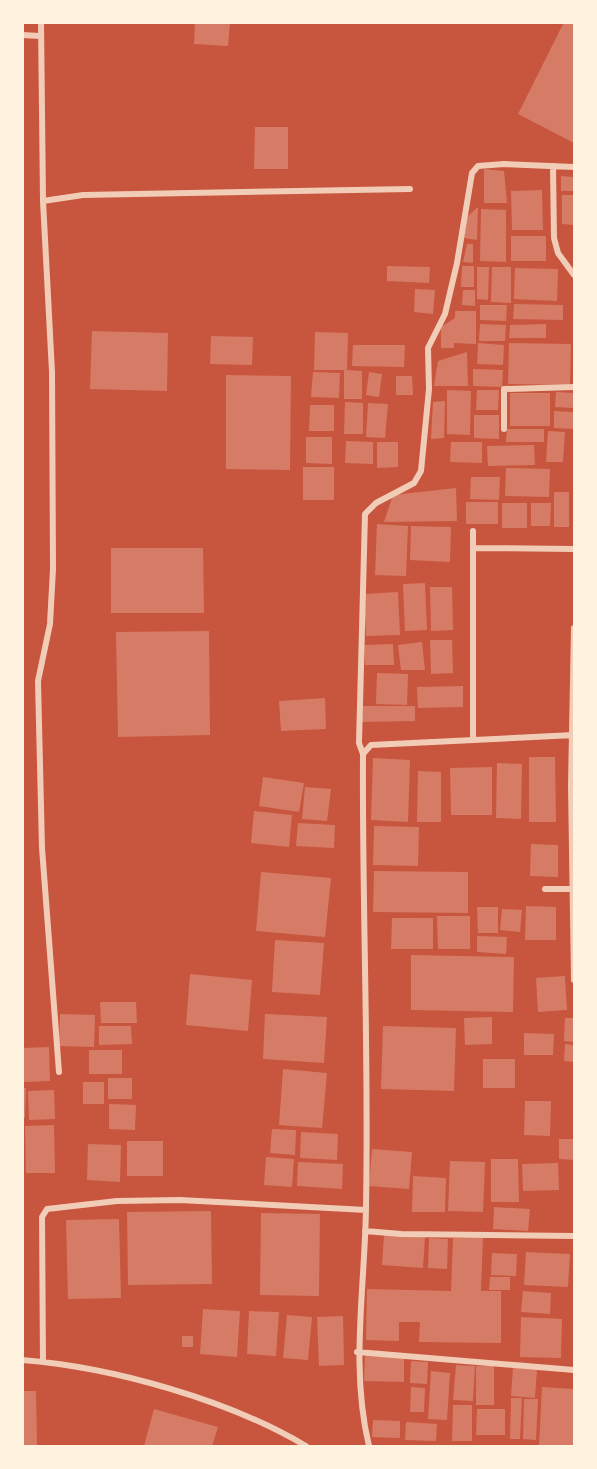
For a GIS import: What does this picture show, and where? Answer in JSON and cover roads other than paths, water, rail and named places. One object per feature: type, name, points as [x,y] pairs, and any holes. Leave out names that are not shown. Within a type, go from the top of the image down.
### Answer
[{"type":"street","points":[[41,22],[43,201],[52,372],[53,569],[50,624],[38,681],[42,848],[58,1072]]},
{"type":"street","points":[[22,35],[40,36]]},
{"type":"street","points":[[369,1446],[362,1417],[357,1352],[366,1210],[363,754],[359,743],[365,514],[390,494],[404,490],[414,483],[421,471],[429,389],[428,348],[441,325],[452,283],[472,173],[478,166],[495,165],[574,167]]},
{"type":"street","points":[[553,166],[554,238],[558,253],[574,275]]},
{"type":"street","points":[[43,201],[83,195],[410,189]]},
{"type":"street","points":[[504,429],[504,388],[574,387]]},
{"type":"street","points":[[473,531],[473,740]]},
{"type":"street","points":[[473,548],[574,549]]},
{"type":"street","points":[[573,980],[574,628]]},
{"type":"street","points":[[363,754],[370,745],[573,735]]},
{"type":"street","points":[[545,889],[573,889]]},
{"type":"street","points":[[43,1362],[42,1217],[43,1212],[52,1206],[117,1201],[250,1202],[366,1210]]},
{"type":"street","points":[[365,1231],[401,1234],[574,1236]]},
{"type":"street","points":[[357,1352],[574,1370]]},
{"type":"street","points":[[22,1360],[116,1376],[213,1403],[285,1433],[306,1446]]}]
